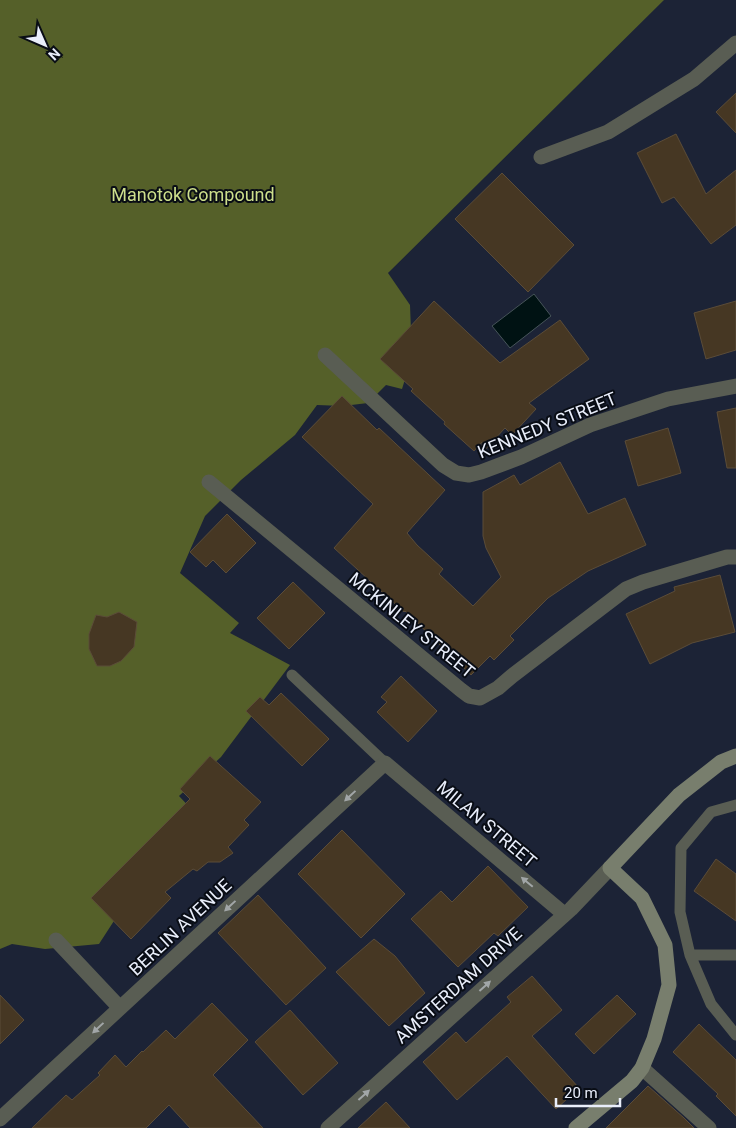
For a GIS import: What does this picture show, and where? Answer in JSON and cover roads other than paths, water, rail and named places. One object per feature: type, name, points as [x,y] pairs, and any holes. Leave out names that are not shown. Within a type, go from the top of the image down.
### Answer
[{"type":"street","points":[[541,157],[608,132],[694,79],[736,43]]},
{"type":"street","name":"KENNEDY STREET","points":[[325,355],[443,465],[469,476],[521,457],[590,425],[668,399],[736,386]]},
{"type":"street","name":"MCKINLEY STREET","points":[[209,482],[461,690],[469,696],[480,698],[498,688],[626,590],[643,582],[728,557],[736,557]]},
{"type":"street","points":[[576,1128],[632,1081],[642,1068],[654,1039],[669,985],[665,945],[642,898],[610,868],[679,795],[721,762],[736,756]]},
{"type":"street","name":"MILAN STREET","points":[[385,763],[564,914]]},
{"type":"street","name":"BERLIN AVENUE","points":[[0,1119],[385,763]]},
{"type":"street","name":"AMSTERDAM DRIVE","points":[[328,1128],[571,909],[610,868]]},
{"type":"street","points":[[56,940],[120,1008]]},
{"type":"street","points":[[642,1068],[709,1128]]},
{"type":"lane","points":[[292,675],[385,763]]},
{"type":"lane","points":[[736,805],[711,812],[681,848],[680,912],[690,955],[711,1004],[736,1035]]},
{"type":"lane","points":[[690,955],[736,955]]},
{"type":"park label","name":"Manotok Compound","points":[[193,194]]}]
